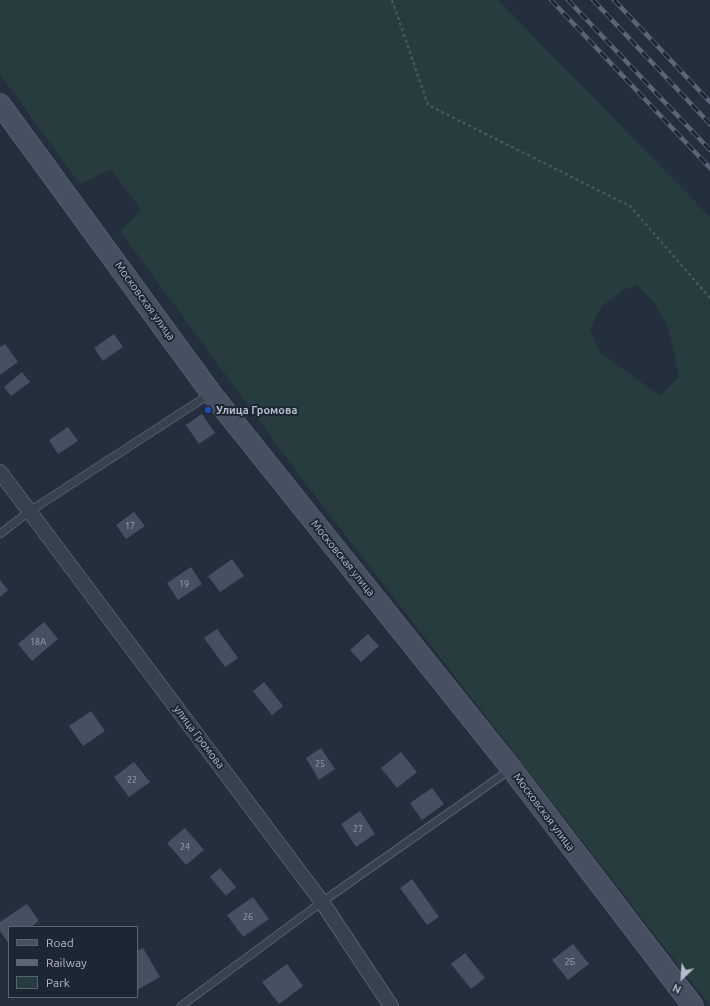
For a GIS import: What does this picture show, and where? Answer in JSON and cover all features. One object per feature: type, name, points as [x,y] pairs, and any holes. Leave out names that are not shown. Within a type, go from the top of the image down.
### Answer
[{"type":"street","name":"Московская улица","points":[[0,104],[212,393],[511,768],[693,1006]]},
{"type":"street","name":"улица Громова","points":[[0,472],[322,902],[391,1006]]},
{"type":"lane","points":[[0,534],[30,511],[212,393]]},
{"type":"lane","points":[[180,1006],[322,902],[511,768]]},
{"type":"path","points":[[392,0],[428,104],[630,206],[710,298]]},
{"type":"green space","points":[[0,0],[498,0],[710,217],[710,1006],[299,475],[120,231],[141,210],[111,169],[80,184],[0,74]],"holes":[[[636,285],[655,304],[668,326],[679,377],[660,396],[600,352],[590,329],[602,306],[622,291]]]},
{"type":"building","points":[[114,334],[123,347],[103,361],[94,348]]},
{"type":"building","points":[[5,344],[18,362],[0,375],[0,347]]},
{"type":"building","points":[[22,372],[30,382],[11,396],[4,387]]},
{"type":"building","points":[[202,414],[215,433],[199,444],[186,425]]},
{"type":"building","points":[[68,427],[78,441],[58,454],[49,440]]},
{"type":"building","points":[[134,512],[145,526],[126,539],[116,525]]},
{"type":"building","points":[[232,559],[244,576],[220,592],[208,576]]},
{"type":"building","points":[[191,567],[202,584],[178,600],[167,583]]},
{"type":"building","points":[[0,580],[8,590],[0,597]]},
{"type":"building","points":[[44,622],[58,639],[32,661],[18,644]]},
{"type":"building","points":[[217,629],[238,658],[225,667],[204,638]]},
{"type":"building","points":[[368,634],[379,646],[361,662],[350,650]]},
{"type":"building","points":[[264,682],[283,706],[272,715],[253,691]]},
{"type":"building","points":[[91,711],[105,731],[83,746],[69,726]]},
{"type":"building","points":[[321,748],[335,769],[319,780],[306,758]]},
{"type":"building","points":[[401,752],[417,772],[397,788],[381,768]]},
{"type":"building","points":[[134,762],[150,782],[129,797],[114,777]]},
{"type":"building","points":[[432,788],[444,804],[422,820],[410,803]]},
{"type":"building","points":[[360,811],[375,834],[356,847],[341,824]]},
{"type":"building","points":[[185,828],[204,850],[186,865],[167,843]]},
{"type":"building","points":[[220,868],[236,887],[226,896],[210,877]]},
{"type":"building","points":[[412,879],[439,917],[427,925],[400,888]]},
{"type":"building","points":[[253,897],[269,919],[243,937],[227,915]]},
{"type":"building","points":[[27,904],[39,921],[32,926],[8,926],[8,943],[0,931],[0,922]]},
{"type":"building","points":[[573,944],[589,964],[568,980],[552,960]]},
{"type":"building","points":[[143,948],[160,977],[138,989],[138,950]]},
{"type":"building","points":[[465,953],[485,978],[471,989],[451,964]]},
{"type":"building","points":[[287,964],[303,986],[279,1004],[262,982]]},
{"type":"railway","points":[[551,0],[710,168]]},
{"type":"railway","points":[[568,0],[710,150]]},
{"type":"railway","points":[[593,0],[710,124]]},
{"type":"railway","points":[[614,0],[710,102]]},
{"type":"place","name":"Улица Громова","points":[[208,410]]}]
